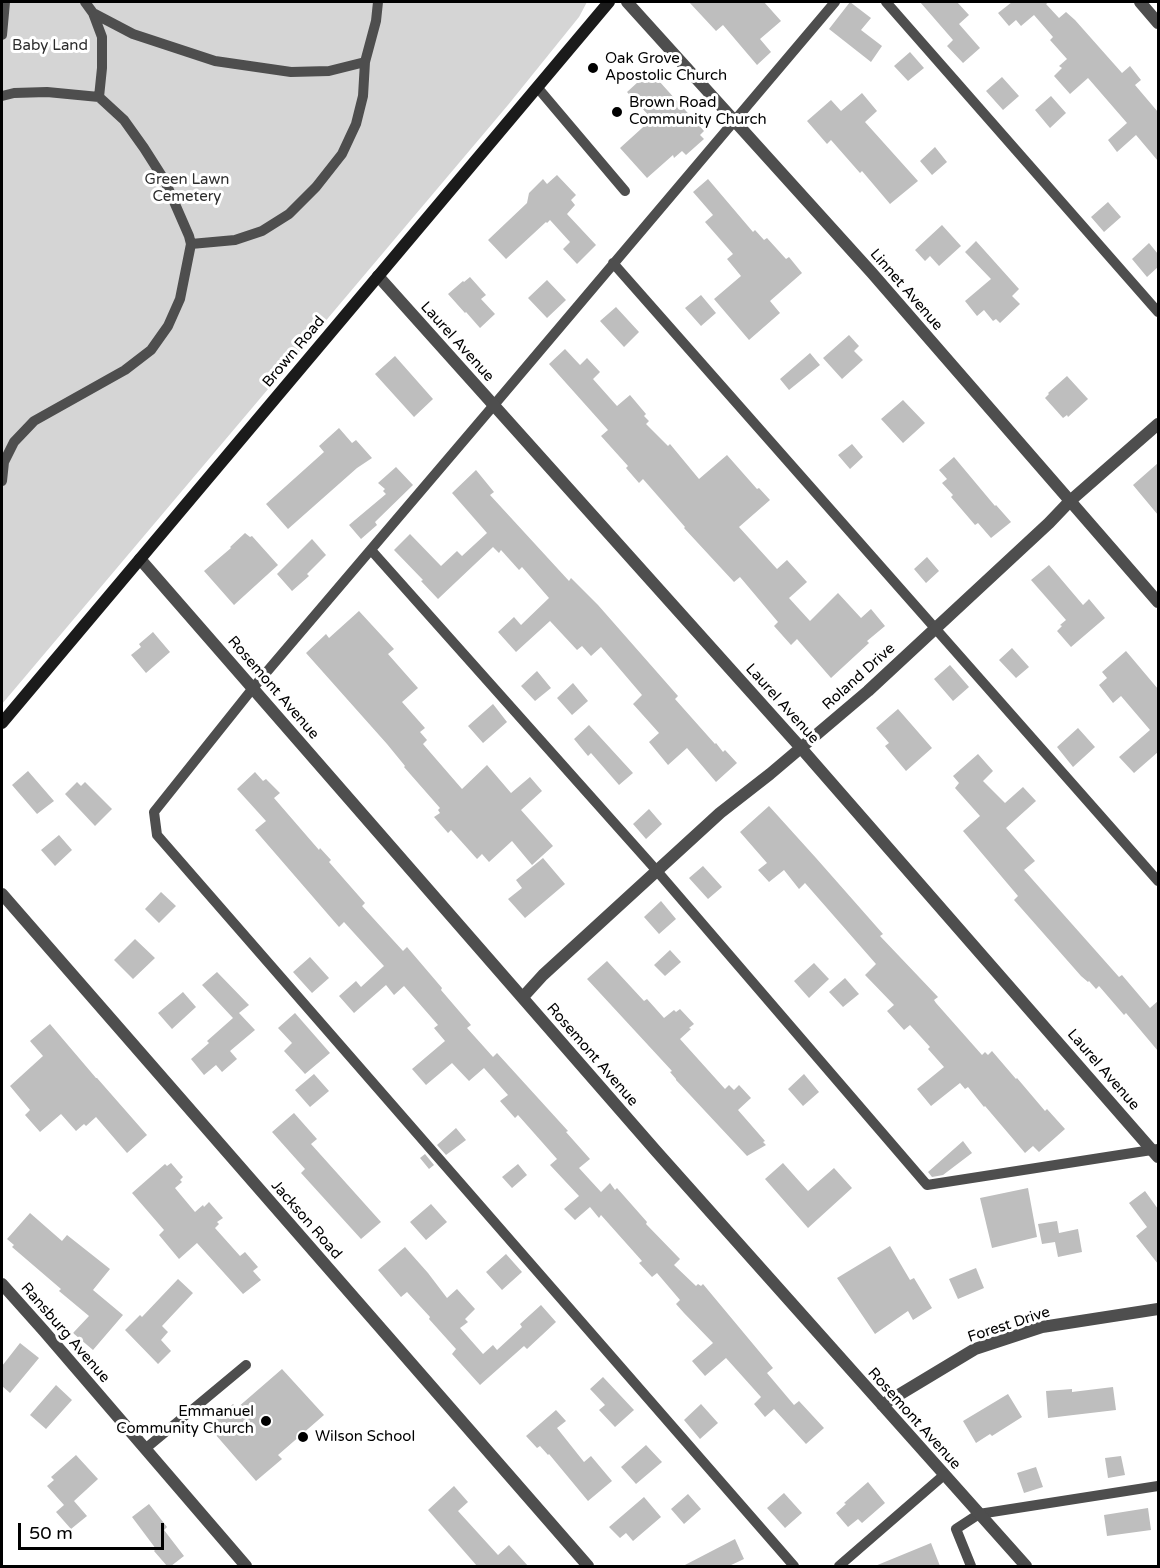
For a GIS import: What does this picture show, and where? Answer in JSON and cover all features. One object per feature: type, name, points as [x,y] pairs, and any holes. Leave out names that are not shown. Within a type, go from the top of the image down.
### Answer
[{"type":"main road","name":"Brown Road","points":[[2,723],[609,2]]},
{"type":"street","name":"Linnet Avenue","points":[[627,2],[872,273],[1158,602]]},
{"type":"street","points":[[1140,2],[1158,23]]},
{"type":"street","name":"Laurel Avenue","points":[[378,276],[801,748],[1157,1152]]},
{"type":"street","name":"Roland Drive","points":[[523,997],[543,975],[720,813],[868,691],[1070,501],[1158,424]]},
{"type":"street","name":"Rosemont Avenue","points":[[140,559],[664,1160],[1026,1566]]},
{"type":"street","name":"Jackson Road","points":[[2,894],[588,1566]]},
{"type":"street","name":"Ransburg Avenue","points":[[2,1284],[246,1566]]},
{"type":"street","name":"Forest Drive","points":[[882,1405],[975,1349],[1042,1327],[1158,1309]]},
{"type":"lane","points":[[2,35],[5,2]]},
{"type":"lane","points":[[85,2],[93,12],[102,37],[99,97]]},
{"type":"lane","points":[[190,244],[235,240],[262,231],[289,214],[316,187],[342,154],[356,124],[363,96],[365,62],[376,21],[378,2]]},
{"type":"lane","points":[[794,1566],[157,835],[154,812],[253,688],[835,2]]},
{"type":"lane","points":[[886,2],[1158,312]]},
{"type":"lane","points":[[93,12],[133,34],[215,61],[291,72],[329,71],[365,62]]},
{"type":"lane","points":[[537,87],[625,191]]},
{"type":"lane","points":[[2,96],[14,93],[47,92],[99,97],[124,120],[165,181],[189,236],[190,244],[180,299],[168,326],[151,350],[125,370],[34,421],[6,448],[2,481]]},
{"type":"lane","points":[[613,264],[1158,881]]},
{"type":"lane","points":[[371,550],[657,871],[927,1185],[1157,1152]]},
{"type":"lane","points":[[145,1449],[246,1365]]},
{"type":"lane","points":[[839,1566],[944,1475]]},
{"type":"lane","points":[[971,1566],[956,1529],[979,1514],[1158,1486]]},
{"type":"green space","name":"Green Lawn Cemetery","points":[[2,2],[587,2],[579,17],[508,105],[2,704]]},
{"type":"building","points":[[689,2],[764,2],[781,21],[760,39],[771,52],[757,65],[723,25],[716,31]]},
{"type":"building","points":[[850,2],[871,18],[861,30],[882,46],[871,62],[829,29]]},
{"type":"building","points":[[920,2],[957,2],[969,15],[959,24],[980,48],[963,63],[947,46],[953,40]]},
{"type":"building","points":[[1012,2],[1049,2],[1046,4],[1059,18],[1066,12],[1075,20],[1122,73],[1130,66],[1141,80],[1135,85],[1158,112],[1158,161],[1136,135],[1117,152],[1108,140],[1127,123],[1088,78],[1070,94],[1054,76],[1062,68],[1059,66],[1067,59],[1050,40],[1053,37],[1034,15],[1021,26],[1016,20],[1009,26],[998,13]]},
{"type":"building","points":[[910,52],[924,68],[908,81],[894,66]]},
{"type":"building","name":"Brown Road Community Church","points":[[650,71],[704,131],[700,135],[704,139],[686,155],[682,151],[674,158],[673,155],[647,178],[620,148],[652,119],[627,92]]},
{"type":"building","points":[[1002,77],[1019,96],[1003,110],[986,91]]},
{"type":"building","points":[[862,93],[877,111],[865,122],[918,181],[890,204],[831,140],[827,144],[807,121],[831,100],[841,111]]},
{"type":"building","points":[[1051,96],[1066,113],[1050,128],[1035,110]]},
{"type":"building","points":[[935,147],[947,162],[932,175],[920,161]]},
{"type":"building","points":[[557,175],[576,195],[571,200],[575,205],[567,214],[596,245],[577,264],[563,249],[570,242],[550,220],[506,259],[488,240],[527,203],[529,193],[543,179],[547,184]]},
{"type":"building","points":[[708,179],[753,232],[755,230],[764,240],[767,238],[786,259],[789,257],[802,273],[770,301],[780,313],[749,340],[714,299],[741,276],[727,259],[733,254],[705,222],[713,215],[693,192]]},
{"type":"building","points":[[1108,202],[1121,217],[1104,232],[1091,217]]},
{"type":"building","points":[[942,225],[961,246],[939,266],[930,256],[925,261],[915,250]]},
{"type":"building","points":[[976,241],[1019,289],[1012,296],[1020,304],[1000,323],[996,319],[993,321],[984,310],[977,316],[965,301],[991,279],[965,252]]},
{"type":"building","points":[[1149,243],[1158,254],[1158,267],[1147,277],[1132,259]]},
{"type":"building","points":[[470,277],[486,295],[481,299],[495,314],[480,328],[448,294]]},
{"type":"building","points":[[547,280],[566,300],[547,318],[528,298]]},
{"type":"building","points":[[701,295],[716,313],[701,326],[685,308]]},
{"type":"building","points":[[616,307],[639,332],[624,347],[600,321]]},
{"type":"building","points":[[849,335],[859,346],[854,351],[863,360],[842,379],[823,358]]},
{"type":"building","points":[[565,349],[580,365],[587,358],[600,372],[593,379],[617,406],[630,395],[646,414],[644,416],[649,421],[646,424],[668,446],[670,444],[699,479],[727,455],[770,500],[739,527],[777,569],[787,560],[807,582],[789,598],[810,621],[838,593],[861,618],[871,609],[885,626],[831,678],[797,639],[791,645],[774,626],[778,622],[740,577],[734,582],[643,479],[639,483],[626,468],[628,466],[601,436],[608,430],[549,364]]},
{"type":"building","points":[[810,353],[820,365],[789,390],[780,379]]},
{"type":"building","points":[[395,356],[433,399],[414,417],[375,374]]},
{"type":"building","points":[[1067,376],[1088,399],[1068,417],[1067,415],[1063,418],[1045,398]]},
{"type":"building","points":[[903,400],[925,423],[903,443],[881,419]]},
{"type":"building","points":[[339,428],[352,443],[356,440],[372,458],[357,468],[288,529],[266,504],[324,452],[319,446]]},
{"type":"building","points":[[852,444],[863,457],[850,469],[838,455]]},
{"type":"building","points":[[954,457],[1011,522],[991,538],[978,523],[975,525],[942,483],[947,479],[939,470]]},
{"type":"building","points":[[1158,463],[1158,515],[1133,485]]},
{"type":"building","points":[[396,467],[413,485],[375,522],[377,525],[361,539],[349,525],[386,494],[383,491],[385,489],[378,483]]},
{"type":"building","points":[[476,470],[494,492],[490,495],[569,581],[571,578],[598,605],[678,696],[675,699],[715,744],[723,752],[725,750],[737,763],[716,782],[687,748],[668,765],[649,742],[659,733],[633,704],[642,695],[601,647],[591,656],[582,646],[577,650],[550,621],[516,652],[498,632],[514,617],[521,625],[549,598],[522,567],[519,570],[501,550],[499,553],[493,547],[438,599],[394,550],[410,534],[441,566],[457,551],[462,556],[487,533],[452,493]]},
{"type":"building","points":[[245,533],[252,536],[278,565],[234,605],[204,571]]},
{"type":"building","points":[[312,539],[326,555],[307,574],[309,576],[292,591],[277,574]]},
{"type":"building","points":[[927,557],[939,571],[926,583],[914,569]]},
{"type":"building","points":[[1049,565],[1083,605],[1089,599],[1105,618],[1071,647],[1057,631],[1066,620],[1031,580]]},
{"type":"building","points":[[359,611],[394,649],[388,654],[418,688],[402,702],[425,728],[420,732],[427,740],[423,744],[462,789],[487,765],[511,793],[530,777],[542,791],[521,810],[553,846],[532,865],[512,841],[489,862],[482,854],[477,859],[451,830],[448,833],[434,817],[440,813],[438,810],[440,808],[306,653],[326,634],[329,638]]},
{"type":"building","points":[[153,632],[170,652],[146,673],[131,655],[141,647],[139,644]]},
{"type":"building","points":[[1012,648],[1029,667],[1016,678],[999,660]]},
{"type":"building","points":[[1126,651],[1158,689],[1158,752],[1134,773],[1119,757],[1150,730],[1121,696],[1113,703],[1099,685],[1107,678],[1102,672]]},
{"type":"building","points":[[950,665],[969,687],[953,701],[934,679]]},
{"type":"building","points":[[537,671],[551,688],[535,701],[521,686]]},
{"type":"building","points":[[573,683],[588,701],[572,715],[557,698]]},
{"type":"building","points":[[493,704],[507,722],[483,743],[468,726]]},
{"type":"building","points":[[898,709],[932,748],[906,771],[885,746],[889,743],[876,728]]},
{"type":"building","points":[[589,725],[633,773],[619,785],[591,753],[588,756],[574,739]]},
{"type":"building","points":[[1078,728],[1095,747],[1073,767],[1057,747]]},
{"type":"building","points":[[978,754],[993,771],[983,781],[1005,803],[1023,787],[1036,801],[1006,828],[1035,861],[1024,870],[1119,977],[1122,975],[1150,1008],[1158,1001],[1158,1051],[1126,1013],[1124,1015],[1099,986],[1096,989],[1081,976],[1014,900],[1018,896],[963,831],[980,816],[955,788],[959,783],[953,776]]},
{"type":"building","points":[[28,771],[54,801],[37,814],[12,785]]},
{"type":"building","points":[[255,772],[280,793],[274,798],[319,850],[320,848],[331,860],[329,862],[365,903],[362,906],[403,951],[407,947],[442,988],[441,990],[471,1025],[467,1028],[493,1057],[497,1053],[568,1131],[566,1132],[590,1159],[579,1168],[601,1192],[610,1183],[615,1190],[617,1188],[647,1222],[646,1224],[680,1259],[674,1265],[696,1286],[703,1284],[773,1368],[767,1373],[794,1405],[799,1401],[824,1428],[806,1444],[774,1409],[765,1417],[754,1404],[761,1397],[726,1358],[705,1376],[692,1361],[713,1343],[676,1304],[680,1300],[657,1273],[652,1277],[639,1263],[642,1261],[601,1215],[599,1218],[590,1207],[575,1220],[564,1209],[579,1196],[550,1165],[557,1159],[518,1115],[515,1118],[500,1101],[508,1095],[484,1068],[469,1081],[452,1063],[426,1085],[412,1069],[445,1041],[434,1028],[438,1025],[404,986],[394,995],[386,985],[354,1013],[339,996],[356,981],[361,987],[384,966],[344,922],[339,927],[255,830],[266,821],[237,789]]},
{"type":"building","points":[[77,782],[81,786],[85,782],[112,809],[95,826],[65,794]]},
{"type":"building","points":[[769,806],[883,934],[880,936],[938,997],[934,1000],[936,1003],[982,1055],[985,1052],[988,1055],[992,1051],[1045,1111],[1047,1109],[1065,1129],[1039,1152],[1033,1146],[1025,1153],[968,1087],[965,1089],[960,1083],[931,1106],[917,1089],[944,1067],[910,1025],[904,1030],[887,1011],[894,1005],[865,975],[876,964],[805,883],[799,889],[784,870],[769,882],[758,870],[767,863],[740,832]]},
{"type":"building","points":[[649,809],[662,824],[646,839],[633,824]]},
{"type":"building","points":[[59,835],[72,850],[55,866],[41,850]]},
{"type":"building","points":[[543,858],[565,884],[525,918],[508,899],[522,888],[516,880]]},
{"type":"building","points":[[703,866],[722,887],[708,899],[689,878]]},
{"type":"building","points":[[161,892],[176,906],[159,923],[145,909]]},
{"type":"building","points":[[661,901],[676,919],[659,934],[644,917]]},
{"type":"building","points":[[135,939],[155,958],[133,979],[114,960]]},
{"type":"building","points":[[670,950],[681,962],[665,976],[654,965]]},
{"type":"building","points":[[310,957],[329,978],[312,993],[293,972]]},
{"type":"building","points":[[607,961],[644,1001],[647,999],[664,1018],[674,1010],[676,1012],[680,1009],[694,1024],[680,1039],[725,1089],[729,1085],[734,1090],[739,1085],[751,1098],[738,1110],[766,1145],[747,1156],[587,979]]},
{"type":"building","points":[[814,963],[829,979],[809,998],[794,981]]},
{"type":"building","points":[[217,972],[249,1005],[239,1013],[255,1030],[230,1051],[237,1059],[222,1072],[216,1065],[204,1075],[191,1059],[233,1018],[202,985]]},
{"type":"building","points":[[845,978],[859,994],[843,1007],[829,992]]},
{"type":"building","points":[[183,992],[196,1007],[172,1029],[158,1013]]},
{"type":"building","points":[[295,1013],[330,1053],[305,1074],[284,1051],[292,1043],[278,1028]]},
{"type":"building","points":[[50,1024],[147,1135],[127,1153],[96,1117],[76,1131],[61,1114],[40,1132],[25,1115],[30,1110],[10,1086],[43,1056],[30,1041]]},
{"type":"building","points":[[314,1074],[329,1091],[310,1107],[295,1090]]},
{"type":"building","points":[[804,1074],[819,1092],[803,1106],[788,1089]]},
{"type":"building","points":[[294,1113],[317,1139],[311,1144],[381,1222],[361,1239],[301,1173],[305,1169],[272,1132]]},
{"type":"building","points":[[456,1128],[466,1140],[446,1155],[437,1145]]},
{"type":"building","points":[[963,1141],[972,1153],[943,1175],[932,1177],[928,1172]]},
{"type":"building","points":[[425,1154],[434,1165],[429,1169],[420,1158]]},
{"type":"building","points":[[171,1163],[183,1177],[180,1180],[182,1182],[175,1188],[195,1212],[209,1202],[223,1218],[217,1222],[219,1224],[215,1228],[240,1256],[245,1252],[258,1267],[253,1271],[261,1280],[243,1294],[197,1243],[179,1259],[159,1235],[164,1230],[132,1193],[165,1164],[167,1166]]},
{"type":"building","points":[[783,1163],[808,1191],[834,1168],[852,1188],[808,1228],[765,1179]]},
{"type":"building","points":[[518,1164],[527,1175],[512,1188],[502,1177]]},
{"type":"building","points":[[1028,1188],[1037,1237],[992,1248],[980,1198]]},
{"type":"building","points":[[1145,1191],[1158,1209],[1158,1264],[1136,1236],[1147,1227],[1129,1203]]},
{"type":"building","points":[[431,1204],[447,1222],[426,1240],[410,1222]]},
{"type":"building","points":[[30,1213],[62,1241],[67,1235],[110,1269],[93,1290],[123,1315],[93,1350],[73,1333],[89,1316],[12,1247],[14,1245],[7,1239]]},
{"type":"building","points":[[1057,1221],[1059,1233],[1078,1229],[1082,1252],[1058,1257],[1055,1242],[1042,1244],[1038,1224]]},
{"type":"building","points":[[890,1246],[910,1280],[914,1278],[932,1308],[913,1320],[908,1311],[875,1334],[837,1278]]},
{"type":"building","points":[[405,1247],[447,1298],[457,1289],[475,1309],[465,1319],[468,1322],[460,1328],[483,1354],[493,1345],[497,1350],[541,1305],[556,1322],[527,1349],[524,1346],[480,1385],[452,1354],[456,1349],[429,1319],[430,1317],[407,1292],[401,1297],[378,1270]]},
{"type":"building","points":[[506,1254],[522,1272],[502,1290],[486,1272]]},
{"type":"building","points":[[976,1268],[984,1288],[958,1299],[949,1279]]},
{"type":"building","points":[[178,1279],[193,1293],[162,1326],[168,1332],[161,1340],[171,1351],[158,1364],[125,1330],[140,1315],[142,1317]]},
{"type":"building","points":[[20,1343],[39,1358],[10,1393],[2,1386],[2,1366]]},
{"type":"building","name":"Emmanuel Community Church","points":[[282,1369],[324,1415],[278,1455],[282,1459],[256,1481],[208,1426],[233,1404],[237,1408]]},
{"type":"building","points":[[603,1377],[634,1410],[615,1427],[599,1410],[605,1405],[590,1389]]},
{"type":"building","points":[[56,1385],[72,1400],[46,1429],[30,1415]]},
{"type":"building","points":[[1113,1387],[1116,1410],[1048,1418],[1046,1391],[1072,1389],[1072,1392]]},
{"type":"building","points":[[1008,1394],[1022,1417],[976,1443],[963,1421]]},
{"type":"building","points":[[701,1404],[718,1423],[700,1439],[684,1420]]},
{"type":"building","points":[[556,1410],[566,1421],[557,1428],[584,1462],[591,1456],[612,1481],[588,1501],[549,1454],[540,1446],[537,1448],[526,1436]]},
{"type":"building","points":[[646,1445],[662,1462],[636,1484],[621,1467]]},
{"type":"building","points":[[76,1455],[98,1479],[74,1501],[87,1516],[71,1529],[56,1512],[64,1505],[47,1486],[54,1480],[51,1477]]},
{"type":"building","points":[[1121,1456],[1125,1475],[1108,1478],[1105,1458]]},
{"type":"building","points":[[1036,1467],[1043,1487],[1024,1493],[1017,1473]]},
{"type":"building","points":[[868,1482],[885,1503],[862,1523],[858,1519],[848,1527],[836,1513]]},
{"type":"building","points":[[454,1486],[468,1502],[458,1511],[498,1555],[509,1545],[528,1566],[477,1566],[428,1510]]},
{"type":"building","points":[[784,1493],[802,1513],[785,1528],[767,1508]]},
{"type":"building","points":[[688,1494],[701,1509],[684,1524],[671,1509]]},
{"type":"building","points":[[644,1497],[661,1517],[633,1541],[626,1533],[620,1538],[609,1527]]},
{"type":"building","points":[[149,1504],[167,1527],[164,1530],[184,1556],[171,1566],[167,1566],[154,1551],[156,1549],[132,1517]]},
{"type":"building","points":[[1148,1508],[1151,1530],[1107,1536],[1104,1515]]},
{"type":"building","points":[[735,1539],[744,1559],[729,1566],[683,1566]]},
{"type":"building","points":[[931,1543],[940,1566],[875,1566]]},
{"type":"place","name":"Oak Grove Apostolic Church","points":[[593,68]]},
{"type":"place","name":"Brown Road Community Church","points":[[617,112]]},
{"type":"place","name":"Emmanuel Community Church","points":[[266,1421]]},
{"type":"place","name":"Wilson School","points":[[303,1437]]},
{"type":"park label","name":"Baby Land","points":[[50,46]]}]
